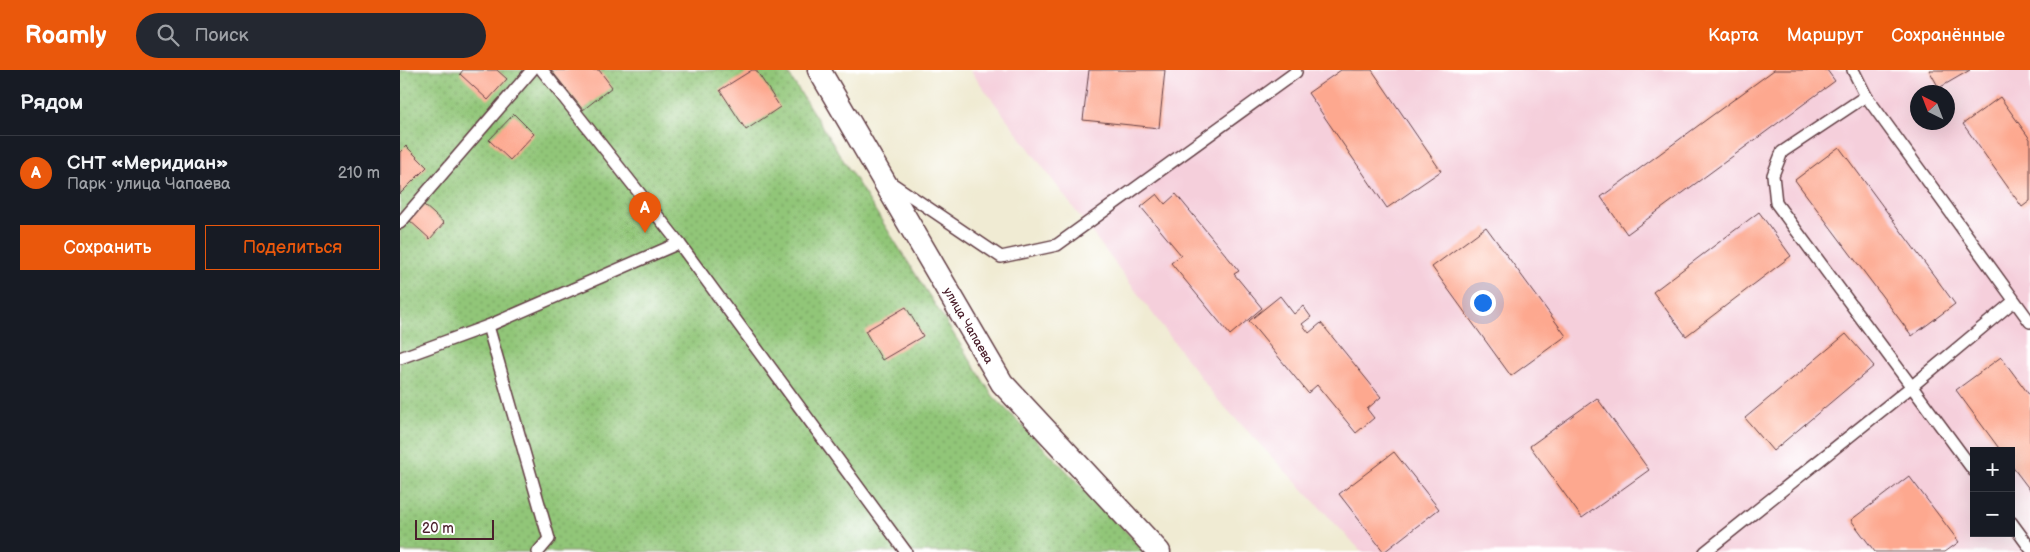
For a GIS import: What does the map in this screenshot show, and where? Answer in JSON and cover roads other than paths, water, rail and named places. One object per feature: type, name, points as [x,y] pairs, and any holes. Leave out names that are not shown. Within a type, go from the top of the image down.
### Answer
[{"type":"street","name":"улица Чапаева","points":[[819,70],[1002,383],[1159,552]]},
{"type":"lane","points":[[400,223],[532,70]]},
{"type":"lane","points":[[542,70],[679,243],[906,552]]},
{"type":"lane","points":[[1853,70],[1866,96],[2030,322]]},
{"type":"lane","points":[[880,175],[1001,256],[1057,245],[1296,72]]},
{"type":"lane","points":[[1866,96],[1782,152],[1773,176],[1776,203],[1970,466]]},
{"type":"lane","points":[[400,365],[404,357],[488,326],[679,243]]},
{"type":"lane","points":[[1705,552],[1912,387],[2014,301]]},
{"type":"lane","points":[[488,326],[549,539],[538,552]]},
{"type":"lane","points":[[2015,527],[2030,548]]},
{"type":"place","name":"СНТ «Меридиан»","points":[[645,233]]}]
